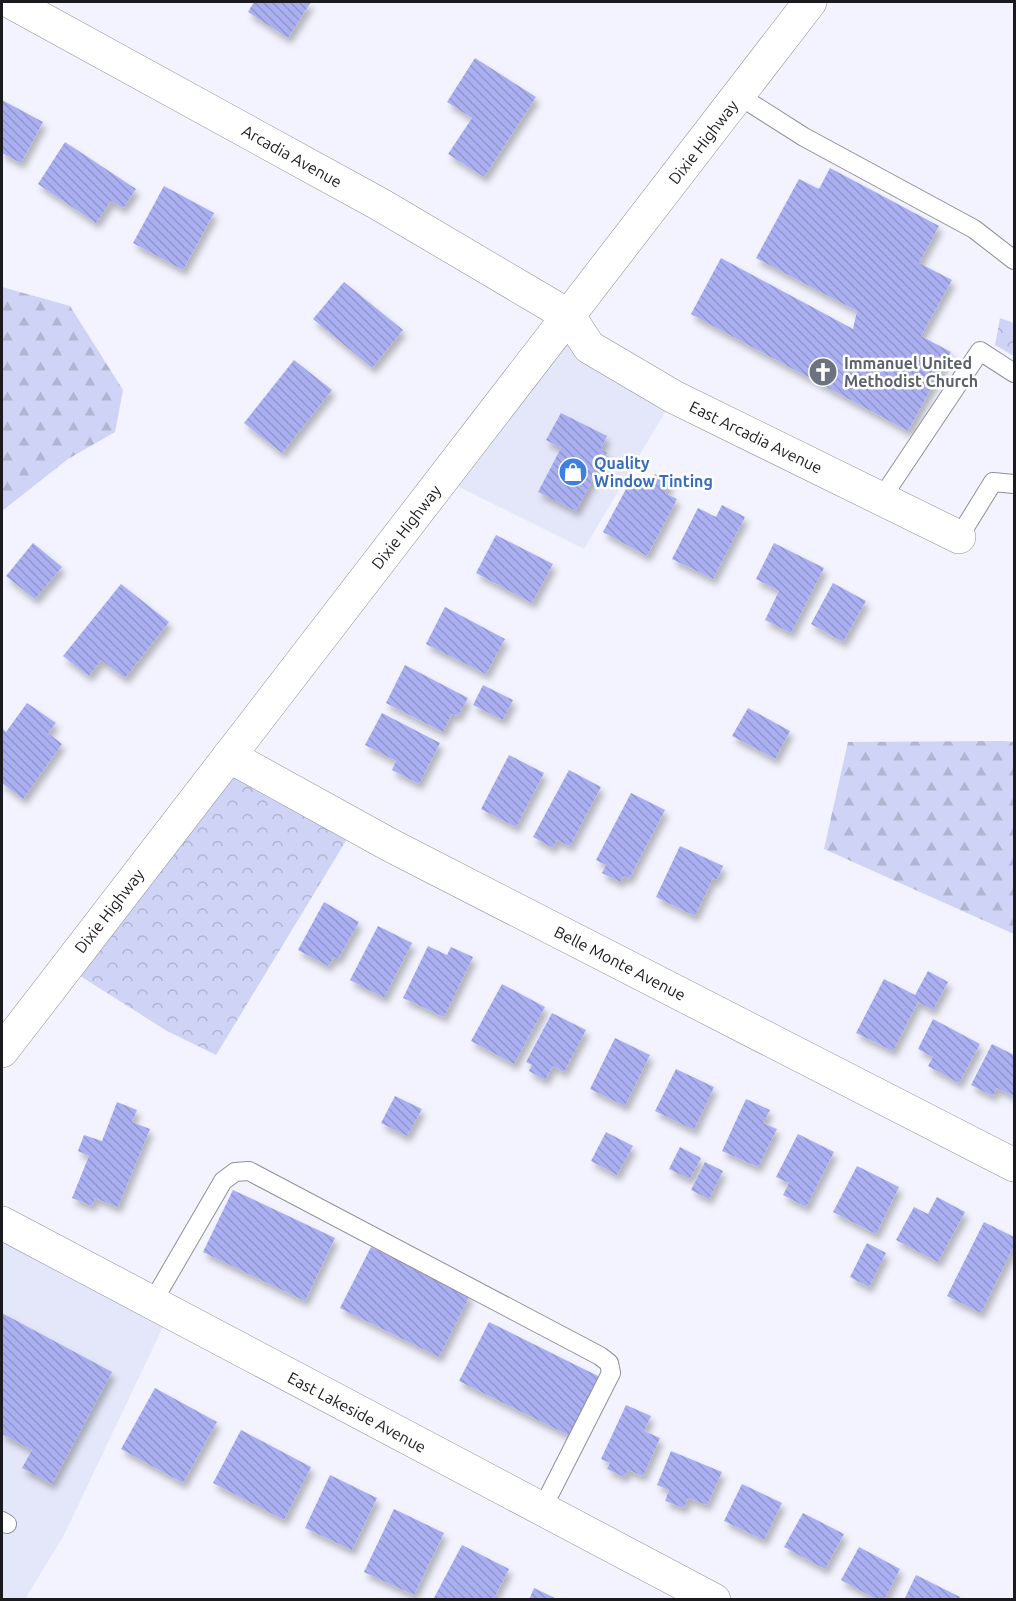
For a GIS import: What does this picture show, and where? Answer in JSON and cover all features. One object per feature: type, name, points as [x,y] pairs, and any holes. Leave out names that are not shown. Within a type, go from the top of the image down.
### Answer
[{"type":"street","name":"Arcadia Avenue","points":[[11,2],[381,205],[569,316]]},
{"type":"street","name":"Dixie Highway","points":[[2,1048],[810,2]]},
{"type":"street","name":"East Arcadia Avenue","points":[[569,316],[589,347],[674,397],[959,537]]},
{"type":"street","name":"Belle Monte Avenue","points":[[229,756],[390,845],[1014,1165]]},
{"type":"street","name":"East Lakeside Avenue","points":[[2,1223],[714,1599]]},
{"type":"lane","points":[[738,95],[804,136],[974,229],[1014,260]]},
{"type":"lane","points":[[881,500],[980,351],[1014,373]]},
{"type":"lane","points":[[959,537],[993,482],[1014,484]]},
{"type":"lane","points":[[152,1303],[223,1181],[235,1172],[249,1171],[600,1356],[609,1363],[611,1373],[542,1509]]},
{"type":"shaded area","points":[[569,316],[674,397],[584,549],[443,479]]},
{"type":"shaded area","points":[[2,1223],[170,1312],[64,1535],[25,1599],[2,1599]]},
{"type":"green space","points":[[2,287],[70,306],[123,390],[115,432],[68,459],[2,511]]},
{"type":"green space","points":[[1000,318],[1014,323],[1014,356],[995,345]]},
{"type":"green space","points":[[848,742],[1014,742],[1014,934],[824,849]]},
{"type":"green space","points":[[229,756],[355,826],[216,1055],[167,1031],[66,967]]},
{"type":"building","points":[[254,2],[311,2],[288,38],[248,12]]},
{"type":"building","points":[[475,58],[536,97],[484,177],[448,154],[472,118],[447,102]]},
{"type":"building","points":[[2,100],[43,122],[21,163],[2,153]]},
{"type":"building","points":[[65,142],[136,189],[123,208],[111,201],[96,223],[38,184]]},
{"type":"building","name":"Immanuel United Methodist Church","points":[[830,168],[939,226],[919,263],[952,280],[921,336],[951,352],[908,431],[691,314],[721,258],[853,329],[857,311],[756,258],[799,179],[819,189]]},
{"type":"building","points":[[164,186],[214,213],[183,270],[133,243]]},
{"type":"building","points":[[344,282],[403,330],[372,368],[313,319]]},
{"type":"building","points":[[294,360],[332,390],[282,453],[244,423]]},
{"type":"building","name":"Quality Window Tinting","points":[[561,413],[607,436],[601,449],[607,453],[576,511],[538,492],[561,448],[546,440]]},
{"type":"building","points":[[655,474],[671,483],[665,493],[677,499],[647,556],[603,532],[633,476],[650,485]]},
{"type":"building","points":[[722,505],[745,517],[713,579],[672,559],[698,508],[716,517]]},
{"type":"building","points":[[496,535],[553,564],[532,603],[476,573]]},
{"type":"building","points":[[33,543],[62,567],[35,599],[6,576]]},
{"type":"building","points":[[774,543],[824,568],[791,633],[765,620],[779,591],[756,579]]},
{"type":"building","points":[[833,583],[866,601],[843,642],[811,624]]},
{"type":"building","points":[[121,584],[169,622],[125,678],[101,660],[89,676],[63,656]]},
{"type":"building","points":[[445,607],[505,639],[486,674],[426,644]]},
{"type":"building","points":[[405,665],[468,698],[458,716],[452,714],[443,732],[386,703]]},
{"type":"building","points":[[483,685],[513,700],[503,720],[473,705]]},
{"type":"building","points":[[27,703],[56,723],[48,733],[62,744],[23,799],[2,783],[2,728],[6,732]]},
{"type":"building","points":[[748,708],[790,731],[775,759],[732,736]]},
{"type":"building","points":[[382,713],[440,743],[419,784],[392,770],[396,761],[365,745]]},
{"type":"building","points":[[509,755],[544,773],[516,827],[481,809]]},
{"type":"building","points":[[569,770],[601,787],[570,846],[557,840],[553,848],[533,837]]},
{"type":"building","points":[[631,793],[665,810],[629,879],[624,876],[620,882],[602,873],[606,865],[596,860]]},
{"type":"building","points":[[680,846],[723,866],[717,880],[713,878],[695,916],[656,897]]},
{"type":"building","points":[[324,902],[359,922],[338,959],[334,957],[328,966],[298,950]]},
{"type":"building","points":[[378,926],[412,943],[384,998],[350,980]]},
{"type":"building","points":[[428,946],[447,955],[451,947],[473,957],[444,1017],[403,998]]},
{"type":"building","points":[[928,971],[948,982],[933,1010],[918,1002],[893,1051],[856,1033],[884,979],[915,995]]},
{"type":"building","points":[[502,984],[545,1007],[514,1064],[471,1041]]},
{"type":"building","points":[[552,1013],[586,1030],[564,1072],[553,1066],[545,1080],[529,1071],[532,1065],[526,1062]]},
{"type":"building","points":[[933,1019],[980,1044],[959,1083],[928,1066],[933,1057],[918,1049]]},
{"type":"building","points":[[615,1038],[650,1055],[625,1106],[590,1089]]},
{"type":"building","points":[[992,1044],[1014,1055],[1014,1096],[997,1088],[993,1096],[971,1085]]},
{"type":"building","points":[[676,1069],[714,1087],[694,1130],[655,1111]]},
{"type":"building","points":[[395,1096],[422,1109],[407,1136],[381,1123]]},
{"type":"building","points":[[746,1099],[770,1110],[763,1123],[777,1129],[758,1167],[722,1151]]},
{"type":"building","points":[[117,1102],[137,1110],[132,1122],[150,1129],[118,1207],[95,1198],[92,1206],[72,1198],[89,1156],[78,1151],[84,1135],[102,1141]]},
{"type":"building","points":[[606,1132],[633,1146],[617,1175],[591,1161]]},
{"type":"building","points":[[798,1134],[834,1152],[806,1207],[783,1195],[789,1183],[776,1177]]},
{"type":"building","points":[[680,1147],[701,1158],[690,1179],[669,1169]]},
{"type":"building","points":[[705,1162],[723,1171],[709,1199],[691,1190]]},
{"type":"building","points":[[857,1166],[899,1187],[876,1234],[833,1212]]},
{"type":"building","points":[[233,1190],[335,1238],[305,1301],[203,1252]]},
{"type":"building","points":[[937,1197],[965,1212],[938,1262],[896,1240],[914,1207],[928,1214]]},
{"type":"building","points":[[984,1222],[1014,1237],[1014,1246],[981,1313],[947,1296]]},
{"type":"building","points":[[867,1243],[886,1253],[869,1287],[850,1277]]},
{"type":"building","points":[[371,1247],[470,1295],[439,1357],[340,1308]]},
{"type":"building","points":[[2,1313],[112,1372],[52,1484],[22,1468],[32,1450],[2,1434]]},
{"type":"building","points":[[489,1322],[600,1377],[570,1436],[459,1381]]},
{"type":"building","points":[[155,1388],[217,1422],[183,1483],[121,1449]]},
{"type":"building","points":[[626,1405],[651,1416],[644,1431],[660,1438],[643,1476],[628,1470],[624,1477],[607,1469],[610,1463],[601,1459]]},
{"type":"building","points":[[241,1430],[311,1467],[284,1520],[213,1483]]},
{"type":"building","points":[[671,1451],[722,1472],[707,1505],[688,1498],[684,1508],[665,1501],[669,1490],[657,1485]]},
{"type":"building","points":[[330,1475],[377,1498],[352,1550],[305,1528]]},
{"type":"building","points":[[742,1484],[782,1503],[764,1540],[724,1521]]},
{"type":"building","points":[[394,1509],[444,1533],[414,1595],[364,1572]]},
{"type":"building","points":[[803,1513],[844,1534],[825,1569],[784,1547]]},
{"type":"building","points":[[462,1545],[509,1569],[493,1600],[434,1598]]},
{"type":"building","points":[[859,1547],[900,1569],[884,1600],[878,1600],[841,1580]]},
{"type":"building","points":[[916,1575],[960,1597],[958,1600],[904,1600]]},
{"type":"building","points":[[534,1588],[559,1600],[529,1600]]},
{"type":"place","name":"Immanuel United Methodist Church","points":[[823,372]]},
{"type":"place","name":"Quality Window Tinting","points":[[573,472]]}]
